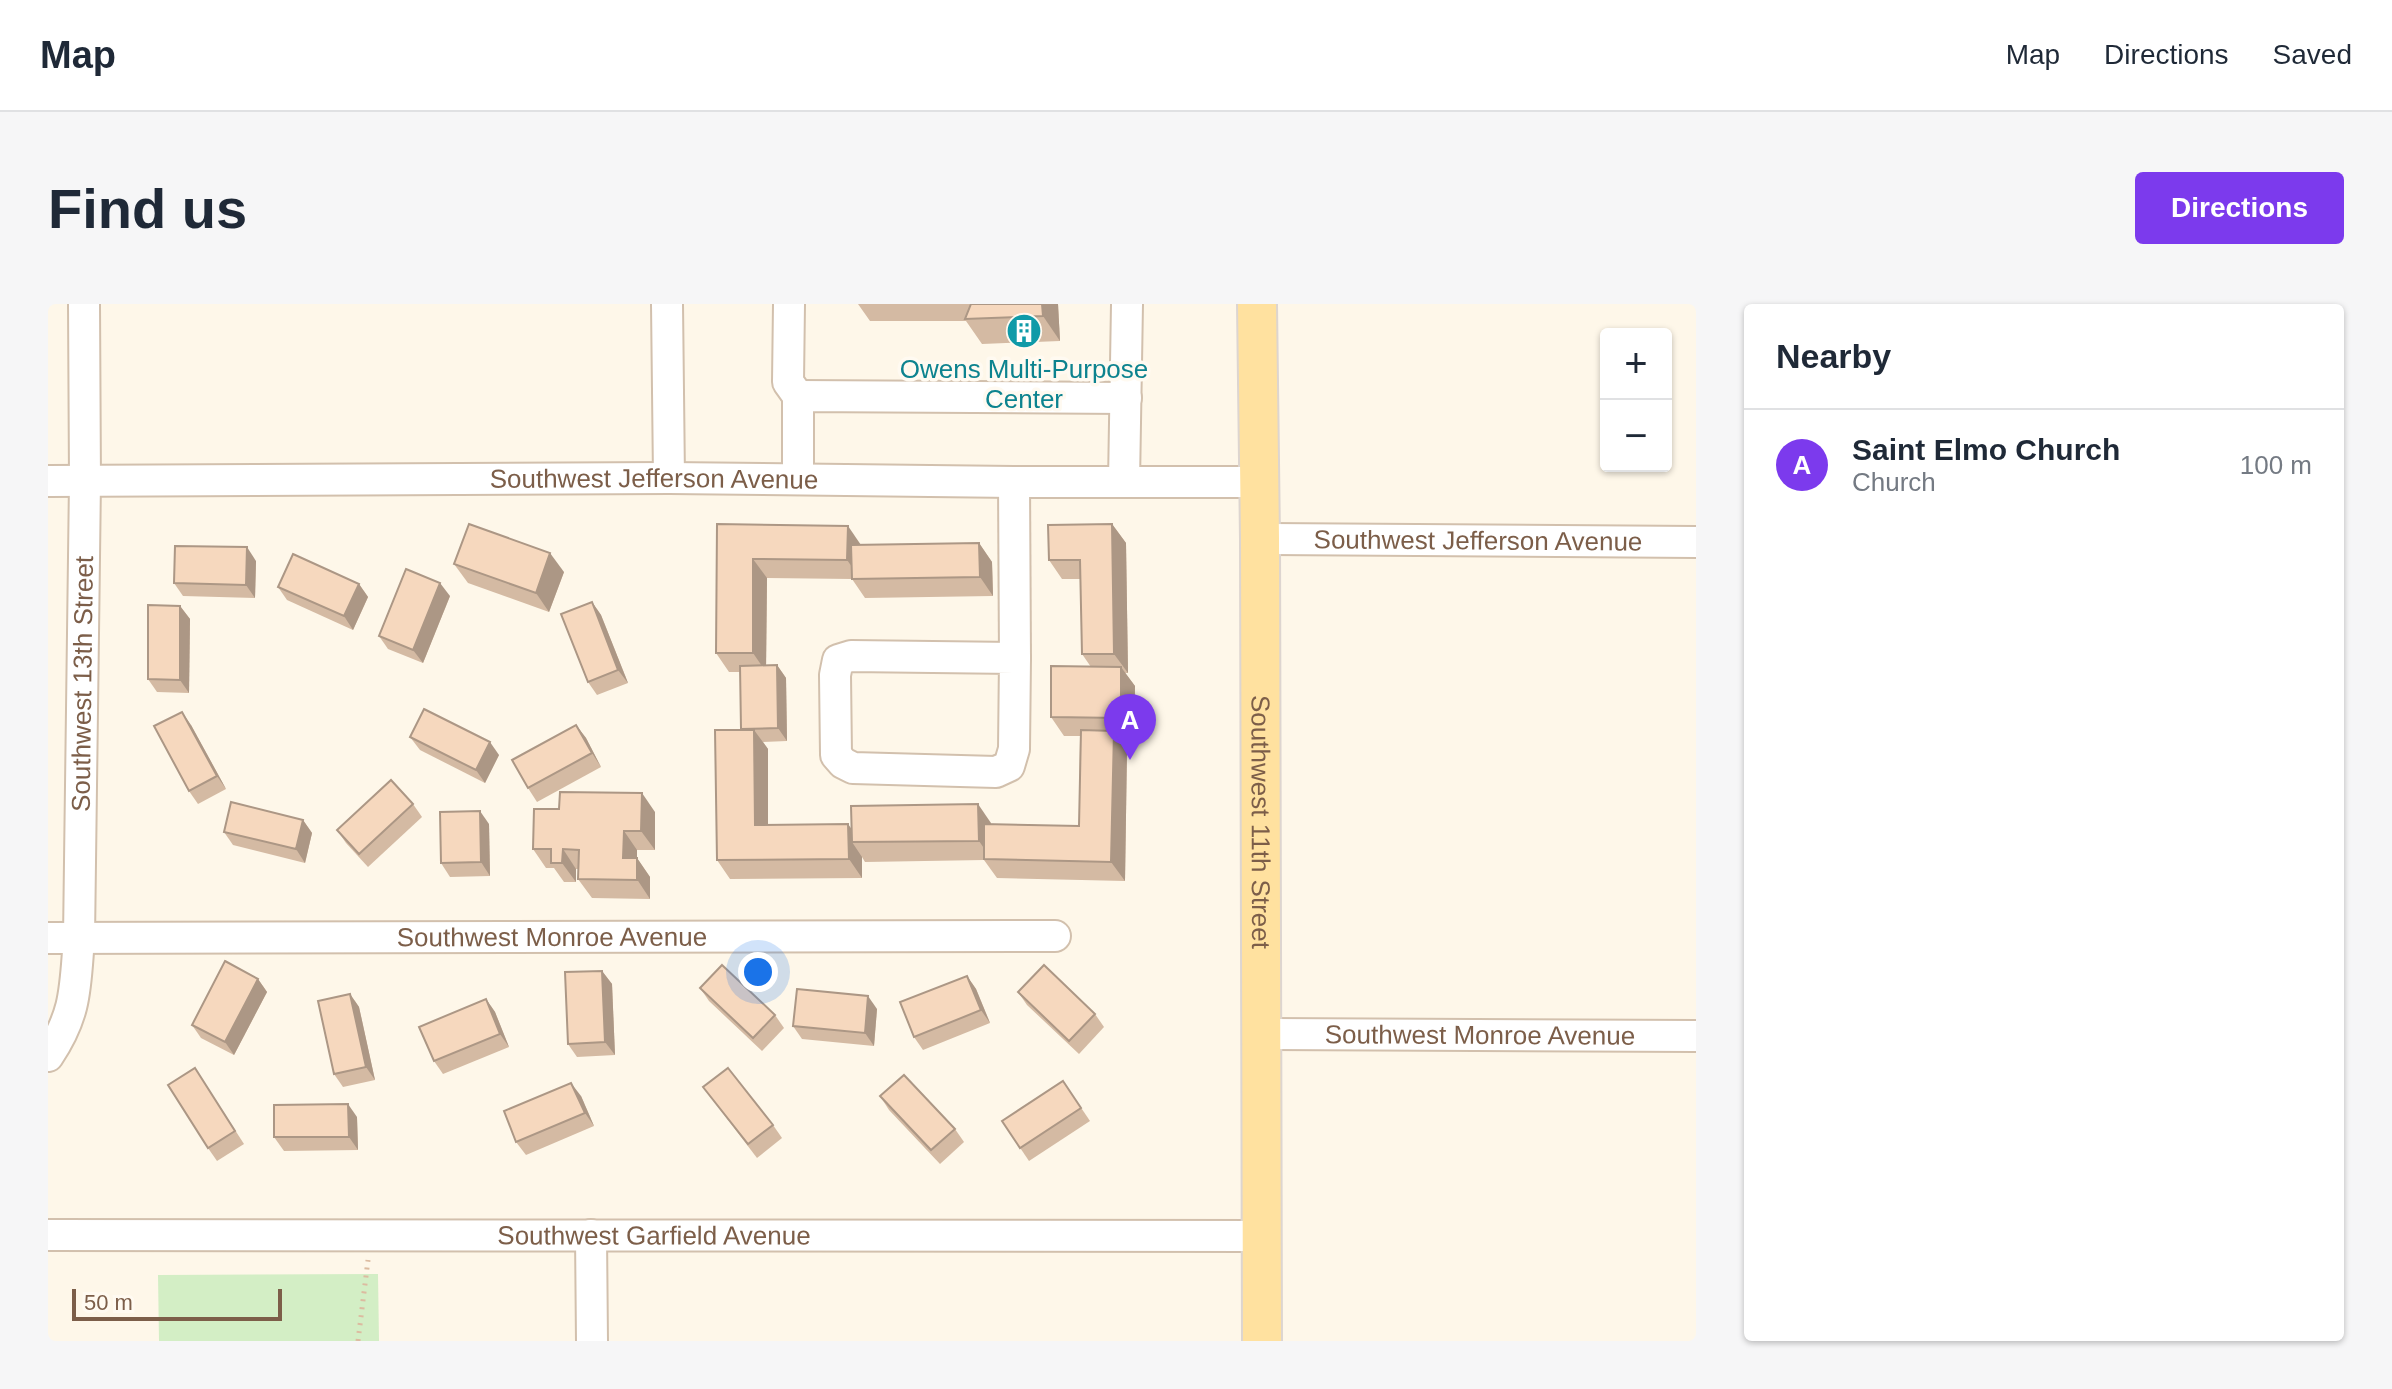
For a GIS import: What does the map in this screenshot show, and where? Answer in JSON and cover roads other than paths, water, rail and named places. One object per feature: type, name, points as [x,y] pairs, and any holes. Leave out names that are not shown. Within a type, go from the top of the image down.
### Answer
[{"type":"main road","name":"Southwest 11th Street","points":[[1257,304],[1262,1341]]},
{"type":"street","name":"Southwest 13th Street","points":[[48,1056],[62,1035],[74,1002],[79,938],[84,304]]},
{"type":"street","points":[[667,304],[669,478]]},
{"type":"street","points":[[789,304],[788,382],[798,396],[798,479]]},
{"type":"street","points":[[1124,482],[1127,304]]},
{"type":"street","points":[[798,396],[1126,398]]},
{"type":"street","name":"Southwest Jefferson Avenue","points":[[48,481],[669,478],[1260,482]]},
{"type":"street","points":[[1014,482],[1015,658],[1014,749],[1009,766],[996,772],[853,768],[836,755],[835,675],[838,660],[851,656],[1015,658]]},
{"type":"street","name":"Southwest Jefferson Avenue","points":[[1260,539],[1696,542]]},
{"type":"street","name":"Southwest Monroe Avenue","points":[[48,938],[1055,936]]},
{"type":"street","name":"Southwest Monroe Avenue","points":[[1262,1034],[1696,1036]]},
{"type":"street","name":"Southwest Garfield Avenue","points":[[48,1235],[1261,1236]]},
{"type":"street","points":[[591,1235],[592,1341]]},
{"type":"place","name":"Owens Multi-Purpose Center","points":[[1024,331]]},
{"type":"place","name":"Saint Elmo Church","points":[[1130,760]]}]
